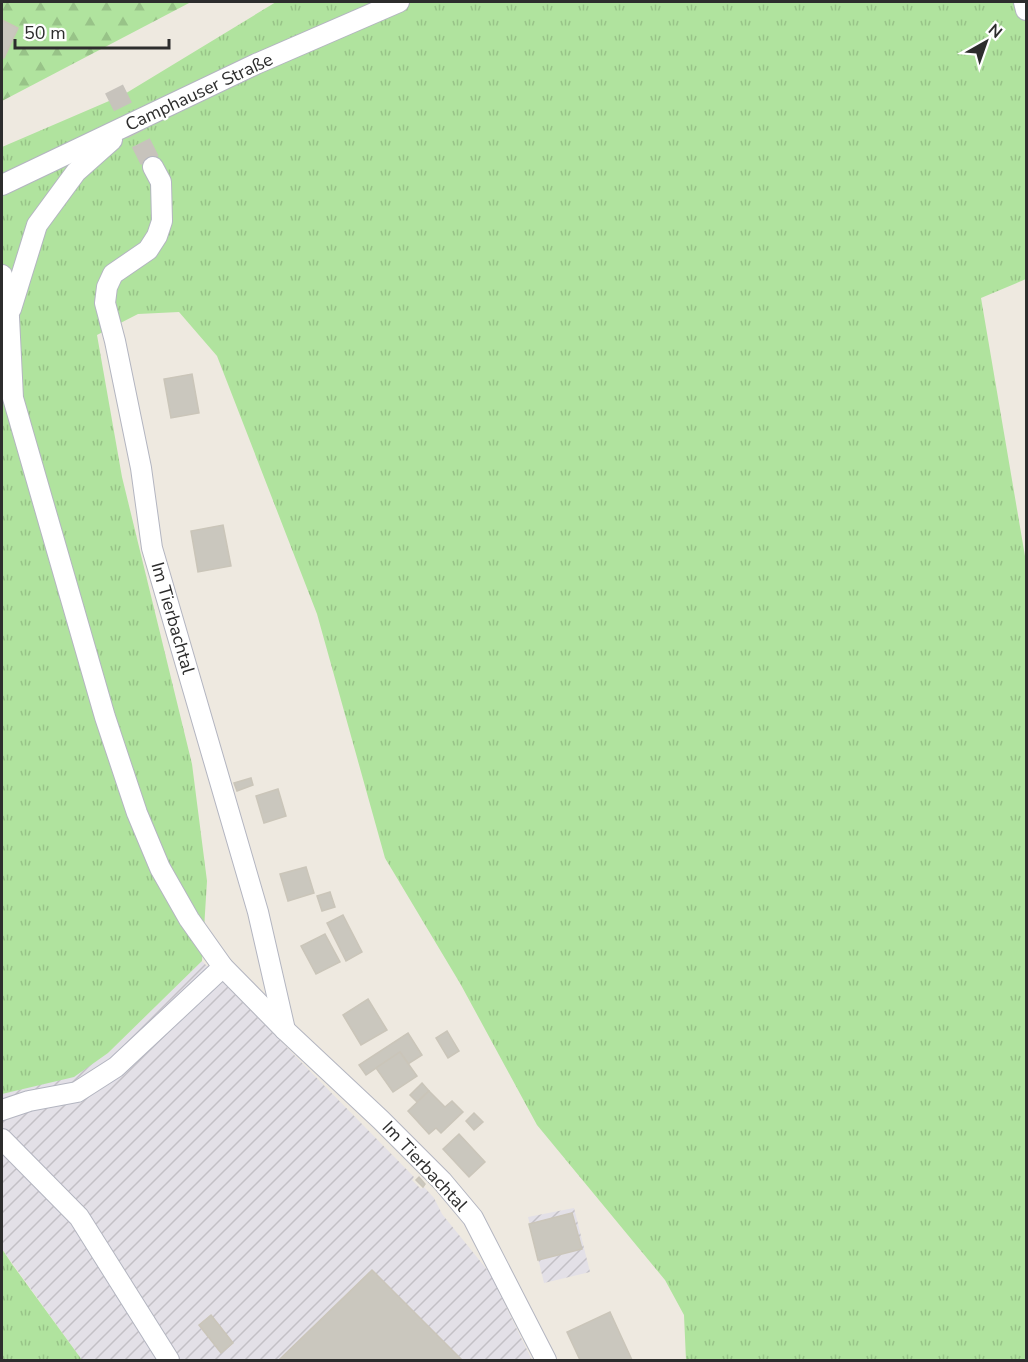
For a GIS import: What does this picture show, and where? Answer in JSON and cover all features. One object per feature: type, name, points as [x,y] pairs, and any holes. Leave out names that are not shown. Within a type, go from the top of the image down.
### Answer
[{"type":"street","name":"Camphauser Straße","points":[[2,185],[256,64],[399,2]]},
{"type":"street","points":[[1024,2],[1026,10]]},
{"type":"street","name":"Im Tierbachtal","points":[[9,317],[37,225],[76,172],[130,124]]},
{"type":"street","name":"Im Tierbachtal","points":[[153,167],[161,182],[162,221],[157,236],[148,250],[113,274],[107,287],[105,303],[141,468],[152,548],[258,912],[285,1030]]},
{"type":"street","name":"Im Tierbachtal","points":[[2,276],[9,317],[7,390],[105,717],[137,813],[160,868],[189,920],[223,967],[285,1030],[381,1119],[442,1181],[473,1218],[546,1360]]},
{"type":"street","points":[[2,1110],[29,1101],[77,1092],[116,1066],[223,967]]},
{"type":"street","points":[[2,1140],[79,1217],[169,1360]]},
{"type":"shaded area","points":[[202,961],[414,1177],[412,1180],[421,1189],[424,1187],[434,1198],[442,1214],[489,1272],[532,1360],[82,1360],[2,1249],[2,1094],[74,1076],[108,1053]]},
{"type":"shaded area","points":[[574,1208],[590,1272],[544,1283],[528,1217]]},
{"type":"green space","points":[[2,2],[191,2],[2,101]]},
{"type":"green space","points":[[276,2],[1026,2],[1026,279],[981,298],[1026,562],[1026,1360],[686,1360],[684,1315],[665,1280],[537,1125],[461,985],[385,858],[317,614],[217,356],[179,312],[138,314],[97,335],[122,477],[192,764],[207,881],[202,961],[108,1053],[74,1077],[2,1094],[2,147],[123,95]]},
{"type":"green space","points":[[2,1249],[12,1264],[82,1360],[2,1360]]},
{"type":"building","points":[[2,20],[18,28],[4,58],[2,57]]},
{"type":"building","points":[[192,374],[199,413],[171,418],[164,379]]},
{"type":"building","points":[[223,525],[231,566],[198,572],[191,531]]},
{"type":"building","points":[[251,778],[253,785],[237,791],[234,783]]},
{"type":"building","points":[[278,789],[286,816],[264,823],[256,796]]},
{"type":"building","points":[[306,867],[314,893],[288,901],[280,874]]},
{"type":"building","points":[[330,892],[335,907],[322,911],[317,896]]},
{"type":"building","points":[[343,915],[362,952],[346,961],[327,923]]},
{"type":"building","points":[[325,934],[340,962],[316,974],[301,946]]},
{"type":"building","points":[[368,999],[387,1030],[361,1045],[343,1015]]},
{"type":"building","points":[[447,1031],[459,1051],[448,1058],[436,1038]]},
{"type":"building","points":[[408,1033],[422,1055],[408,1064],[400,1052],[366,1075],[359,1065]]},
{"type":"building","points":[[400,1052],[417,1076],[393,1092],[376,1068]]},
{"type":"building","points":[[422,1083],[429,1091],[417,1102],[410,1095]]},
{"type":"building","points":[[429,1091],[445,1107],[452,1101],[463,1112],[441,1133],[436,1128],[429,1134],[408,1111]]},
{"type":"building","points":[[474,1113],[483,1122],[474,1130],[466,1121]]},
{"type":"building","points":[[459,1134],[485,1162],[469,1177],[443,1149]]},
{"type":"building","points":[[419,1177],[425,1184],[423,1187],[416,1180]]},
{"type":"building","points":[[572,1213],[582,1249],[538,1260],[529,1224]]},
{"type":"building","points":[[372,1270],[462,1360],[279,1360]]},
{"type":"building","points":[[610,1312],[632,1360],[580,1360],[567,1332]]},
{"type":"building","points":[[211,1315],[233,1343],[221,1353],[199,1325]]},
{"type":"tunnel","points":[[114,89],[153,167]]}]
